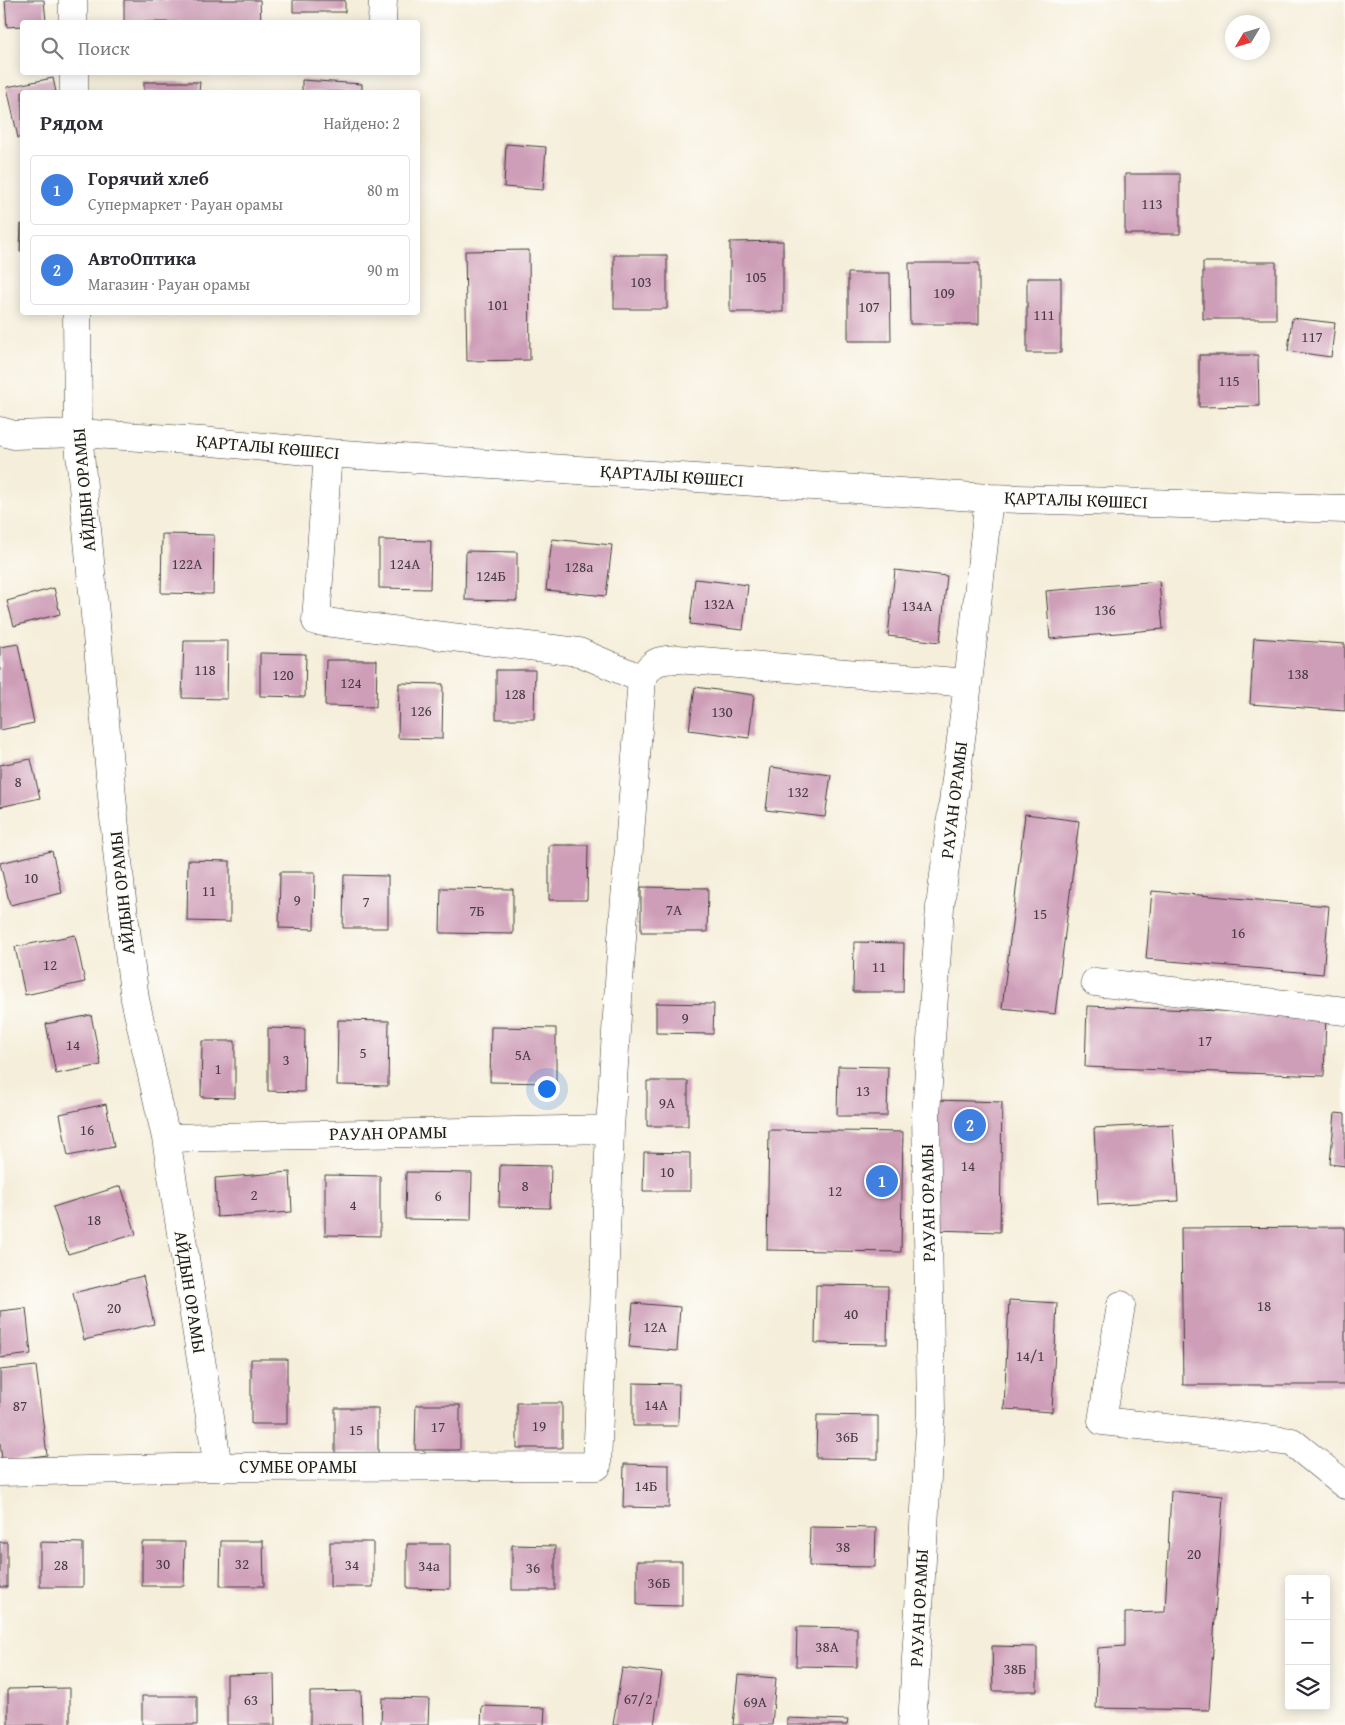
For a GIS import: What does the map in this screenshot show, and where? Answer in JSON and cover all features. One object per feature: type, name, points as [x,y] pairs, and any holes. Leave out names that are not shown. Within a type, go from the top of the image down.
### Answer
[{"type":"street","points":[[73,0],[74,20]]},
{"type":"street","points":[[382,20],[383,0]]},
{"type":"street","points":[[74,75],[74,90]]},
{"type":"street","name":"АЙДЫН ОРАМЫ","points":[[76,315],[78,433],[121,892],[135,999],[166,1138],[218,1467]]},
{"type":"street","name":"ҚАРТАЛЫ КӨШЕСІ","points":[[5,435],[78,433],[990,498],[1345,509]]},
{"type":"street","points":[[328,452],[316,621],[579,652],[642,679]]},
{"type":"street","name":"РАУАН ОРАМЫ","points":[[912,1725],[930,1410],[926,1114],[940,906],[990,498]]},
{"type":"street","points":[[610,1129],[621,951],[642,679],[649,667],[660,660],[677,659],[968,683]]},
{"type":"street","points":[[1095,982],[1345,1011]]},
{"type":"street","name":"РАУАН ОРАМЫ","points":[[166,1138],[610,1129]]},
{"type":"street","name":"СУМБЕ ОРАМЫ","points":[[0,1472],[218,1467],[597,1466],[610,1129]]},
{"type":"street","points":[[1121,1305],[1102,1421],[1292,1442],[1345,1485]]},
{"type":"building","points":[[5,0],[44,0],[46,20],[20,20],[20,26],[7,27]]},
{"type":"building","points":[[124,0],[260,0],[261,20],[124,20]]},
{"type":"building","points":[[293,0],[345,0],[345,12],[293,12]]},
{"type":"building","points":[[53,78],[56,90],[20,90],[20,138],[18,138],[7,87]]},
{"type":"building","points":[[302,80],[362,84],[362,90],[302,90]]},
{"type":"building","points":[[144,82],[200,82],[199,90],[144,90]]},
{"type":"building","points":[[506,144],[546,147],[543,190],[504,187]]},
{"type":"building","points":[[1125,174],[1180,174],[1180,234],[1125,234]]},
{"type":"building","points":[[783,241],[783,312],[730,312],[730,242]]},
{"type":"building","points":[[529,250],[530,360],[467,361],[465,251]]},
{"type":"building","points":[[614,255],[667,255],[667,309],[614,309]]},
{"type":"building","points":[[1203,262],[1276,262],[1276,319],[1203,319]]},
{"type":"building","points":[[909,263],[979,263],[979,324],[910,324]]},
{"type":"building","points":[[848,273],[890,273],[891,341],[848,341]]},
{"type":"building","points":[[1027,278],[1061,278],[1061,353],[1027,353]]},
{"type":"building","points":[[1292,318],[1335,323],[1331,357],[1288,351]]},
{"type":"building","points":[[1199,355],[1258,355],[1259,406],[1199,407]]},
{"type":"building","points":[[162,534],[214,535],[213,594],[161,593]]},
{"type":"building","points":[[552,539],[612,545],[606,596],[546,590]]},
{"type":"building","points":[[379,540],[431,541],[430,589],[379,588]]},
{"type":"building","points":[[466,551],[517,552],[517,601],[465,600]]},
{"type":"building","points":[[895,570],[947,576],[940,642],[888,636]]},
{"type":"building","points":[[695,579],[748,585],[743,630],[690,624]]},
{"type":"building","points":[[1159,581],[1163,629],[1050,639],[1046,591]]},
{"type":"building","points":[[54,588],[60,614],[14,626],[7,601]]},
{"type":"building","points":[[1254,638],[1345,644],[1345,711],[1250,704]]},
{"type":"building","points":[[184,641],[228,641],[227,699],[182,698]]},
{"type":"building","points":[[18,644],[34,723],[0,730],[0,647]]},
{"type":"building","points":[[260,653],[306,654],[305,697],[260,696]]},
{"type":"building","points":[[326,660],[377,660],[376,707],[325,706]]},
{"type":"building","points":[[496,670],[535,670],[534,719],[496,719]]},
{"type":"building","points":[[399,683],[443,684],[442,739],[398,738]]},
{"type":"building","points":[[695,687],[754,695],[749,738],[689,730]]},
{"type":"building","points":[[31,759],[40,798],[0,807],[0,765]]},
{"type":"building","points":[[771,767],[831,775],[825,817],[766,810]]},
{"type":"building","points":[[1025,814],[1079,821],[1055,1014],[1002,1008]]},
{"type":"building","points":[[549,845],[588,845],[587,900],[549,900]]},
{"type":"building","points":[[52,851],[62,893],[10,905],[0,863]]},
{"type":"building","points":[[188,860],[230,861],[230,922],[187,921]]},
{"type":"building","points":[[280,872],[315,872],[314,929],[279,928]]},
{"type":"building","points":[[344,875],[388,876],[388,928],[343,928]]},
{"type":"building","points":[[641,887],[708,888],[707,932],[641,932]]},
{"type":"building","points":[[441,888],[513,889],[513,934],[440,933]]},
{"type":"building","points":[[1152,891],[1329,906],[1323,974],[1146,959]]},
{"type":"building","points":[[75,935],[85,982],[25,995],[15,947]]},
{"type":"building","points":[[854,942],[904,943],[903,992],[853,992]]},
{"type":"building","points":[[656,1003],[714,1004],[713,1034],[656,1033]]},
{"type":"building","points":[[1087,1006],[1326,1015],[1324,1076],[1085,1067]]},
{"type":"building","points":[[91,1015],[101,1065],[56,1074],[46,1024]]},
{"type":"building","points":[[338,1020],[389,1021],[388,1086],[337,1085]]},
{"type":"building","points":[[491,1027],[556,1028],[556,1083],[490,1082]]},
{"type":"building","points":[[268,1028],[305,1029],[304,1092],[268,1091]]},
{"type":"building","points":[[202,1041],[235,1041],[235,1098],[201,1097]]},
{"type":"building","points":[[838,1066],[888,1067],[887,1116],[837,1116]]},
{"type":"building","points":[[647,1081],[688,1081],[688,1126],[647,1126]]},
{"type":"building","points":[[936,1100],[1002,1102],[1000,1232],[934,1230]]},
{"type":"building","points":[[106,1104],[114,1147],[68,1156],[60,1114]]},
{"type":"building","points":[[1335,1113],[1345,1114],[1345,1166],[1330,1164]]},
{"type":"building","points":[[1173,1124],[1178,1201],[1098,1205],[1094,1128]]},
{"type":"building","points":[[769,1130],[903,1132],[901,1252],[767,1250]]},
{"type":"building","points":[[644,1152],[690,1153],[690,1191],[643,1191]]},
{"type":"building","points":[[500,1165],[551,1166],[550,1208],[499,1207]]},
{"type":"building","points":[[290,1172],[292,1212],[217,1217],[215,1178]]},
{"type":"building","points":[[406,1172],[472,1173],[471,1220],[405,1219]]},
{"type":"building","points":[[325,1175],[380,1176],[380,1236],[325,1235]]},
{"type":"building","points":[[121,1186],[136,1234],[68,1254],[53,1207]]},
{"type":"building","points":[[1345,1227],[1345,1385],[1183,1385],[1181,1228]]},
{"type":"building","points":[[143,1276],[154,1324],[84,1340],[73,1293]]},
{"type":"building","points":[[816,1285],[888,1286],[887,1344],[815,1343]]},
{"type":"building","points":[[1009,1300],[1057,1303],[1052,1412],[1004,1409]]},
{"type":"building","points":[[633,1303],[680,1307],[677,1351],[629,1347]]},
{"type":"building","points":[[26,1308],[31,1354],[0,1358],[0,1311]]},
{"type":"building","points":[[251,1359],[287,1359],[287,1424],[251,1424]]},
{"type":"building","points":[[36,1366],[47,1455],[2,1461],[0,1442],[0,1370]]},
{"type":"building","points":[[633,1383],[679,1384],[678,1426],[633,1426]]},
{"type":"building","points":[[517,1403],[562,1403],[562,1448],[517,1448]]},
{"type":"building","points":[[416,1405],[460,1405],[460,1450],[415,1450]]},
{"type":"building","points":[[335,1408],[378,1408],[378,1453],[335,1453]]},
{"type":"building","points":[[817,1415],[878,1416],[878,1459],[816,1458]]},
{"type":"building","points":[[624,1464],[669,1465],[669,1508],[623,1507]]},
{"type":"building","points":[[1171,1491],[1223,1496],[1209,1710],[1096,1708],[1098,1648],[1125,1646],[1125,1613],[1165,1612]]},
{"type":"building","points":[[810,1527],[876,1528],[875,1567],[809,1566]]},
{"type":"building","points":[[221,1541],[263,1541],[264,1586],[220,1586]]},
{"type":"building","points":[[0,1542],[7,1542],[7,1587],[0,1587]]},
{"type":"building","points":[[40,1542],[83,1543],[83,1587],[40,1587]]},
{"type":"building","points":[[142,1542],[185,1542],[184,1586],[142,1586]]},
{"type":"building","points":[[330,1542],[373,1542],[373,1587],[330,1587]]},
{"type":"building","points":[[407,1544],[450,1544],[450,1589],[407,1588]]},
{"type":"building","points":[[512,1545],[555,1546],[555,1590],[512,1590]]},
{"type":"building","points":[[637,1561],[682,1561],[682,1606],[637,1605]]},
{"type":"building","points":[[797,1627],[857,1628],[857,1667],[796,1666]]},
{"type":"building","points":[[992,1646],[1037,1647],[1037,1691],[993,1691]]},
{"type":"building","points":[[622,1668],[662,1673],[654,1725],[613,1725]]},
{"type":"building","points":[[274,1674],[275,1725],[227,1725],[227,1675]]},
{"type":"building","points":[[738,1675],[776,1678],[772,1725],[733,1725]]},
{"type":"building","points":[[70,1688],[70,1725],[8,1725],[8,1689]]},
{"type":"building","points":[[361,1691],[362,1725],[310,1725],[310,1692]]},
{"type":"building","points":[[142,1696],[197,1696],[197,1725],[142,1725]]},
{"type":"building","points":[[382,1698],[429,1699],[428,1725],[381,1725]]},
{"type":"building","points":[[482,1706],[545,1708],[544,1725],[481,1725]]},
{"type":"building","points":[[787,1718],[848,1720],[847,1725],[787,1725]]},
{"type":"place","name":"АвтоОптика","points":[[970,1125]]},
{"type":"place","name":"Горячий хлеб","points":[[882,1181]]}]
